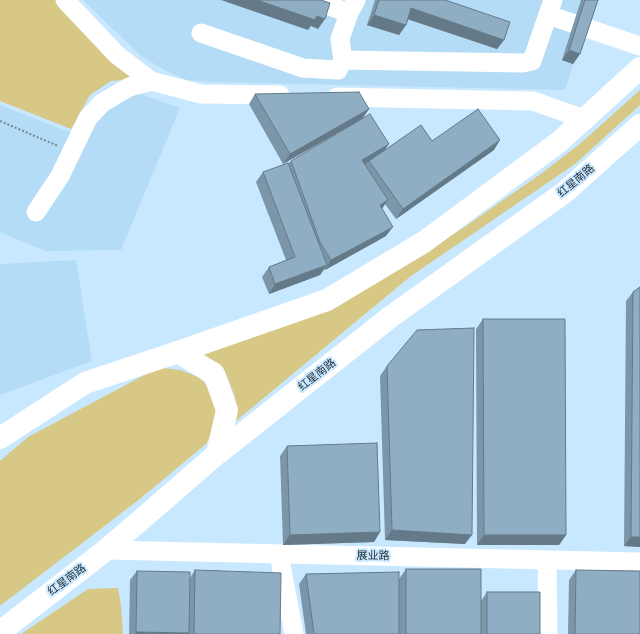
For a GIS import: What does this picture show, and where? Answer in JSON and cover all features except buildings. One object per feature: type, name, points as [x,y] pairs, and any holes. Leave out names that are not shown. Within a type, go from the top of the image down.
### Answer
[{"type":"main road","points":[[0,438],[85,383],[327,300],[424,242],[559,142],[640,68]]},
{"type":"main road","name":"红星南路","points":[[0,632],[106,550],[217,454],[388,318],[565,192],[640,125]]},
{"type":"main road","points":[[178,352],[214,374],[227,410],[217,454]]},
{"type":"street","points":[[65,0],[117,55],[151,81],[201,94],[296,96]]},
{"type":"street","points":[[201,33],[303,68],[338,70],[343,60],[340,39],[353,6],[312,0]]},
{"type":"street","points":[[343,60],[523,63],[532,61],[551,7]]},
{"type":"street","points":[[551,7],[640,35]]},
{"type":"street","points":[[551,7],[640,46]]},
{"type":"street","points":[[36,212],[60,176],[88,118],[102,102],[129,88],[151,81]]},
{"type":"street","points":[[320,96],[533,101],[584,119]]},
{"type":"street","name":"展业路","points":[[106,550],[640,562]]},
{"type":"street","points":[[279,554],[294,634]]},
{"type":"street","points":[[547,560],[548,634]]},
{"type":"path","points":[[0,121],[72,153]]},
{"type":"shaded area","points":[[0,0],[56,0],[138,79],[111,81],[90,95],[71,129],[0,101]]},
{"type":"shaded area","points":[[83,0],[594,0],[565,90],[211,82],[187,80],[166,71],[140,55]]},
{"type":"shaded area","points":[[113,84],[180,108],[121,250],[45,251],[0,232],[0,105],[72,133],[93,99]]},
{"type":"shaded area","points":[[640,90],[640,105],[575,164],[411,276],[236,421],[235,397],[226,374],[220,364],[193,354],[400,269],[466,226],[542,173],[581,143]]},
{"type":"shaded area","points":[[76,260],[92,361],[0,395],[0,264]]},
{"type":"shaded area","points":[[163,368],[180,370],[199,377],[212,391],[216,410],[214,430],[206,444],[141,498],[0,606],[0,461],[28,437],[152,371]]},
{"type":"shaded area","points":[[118,588],[123,634],[21,634],[88,589]]}]
